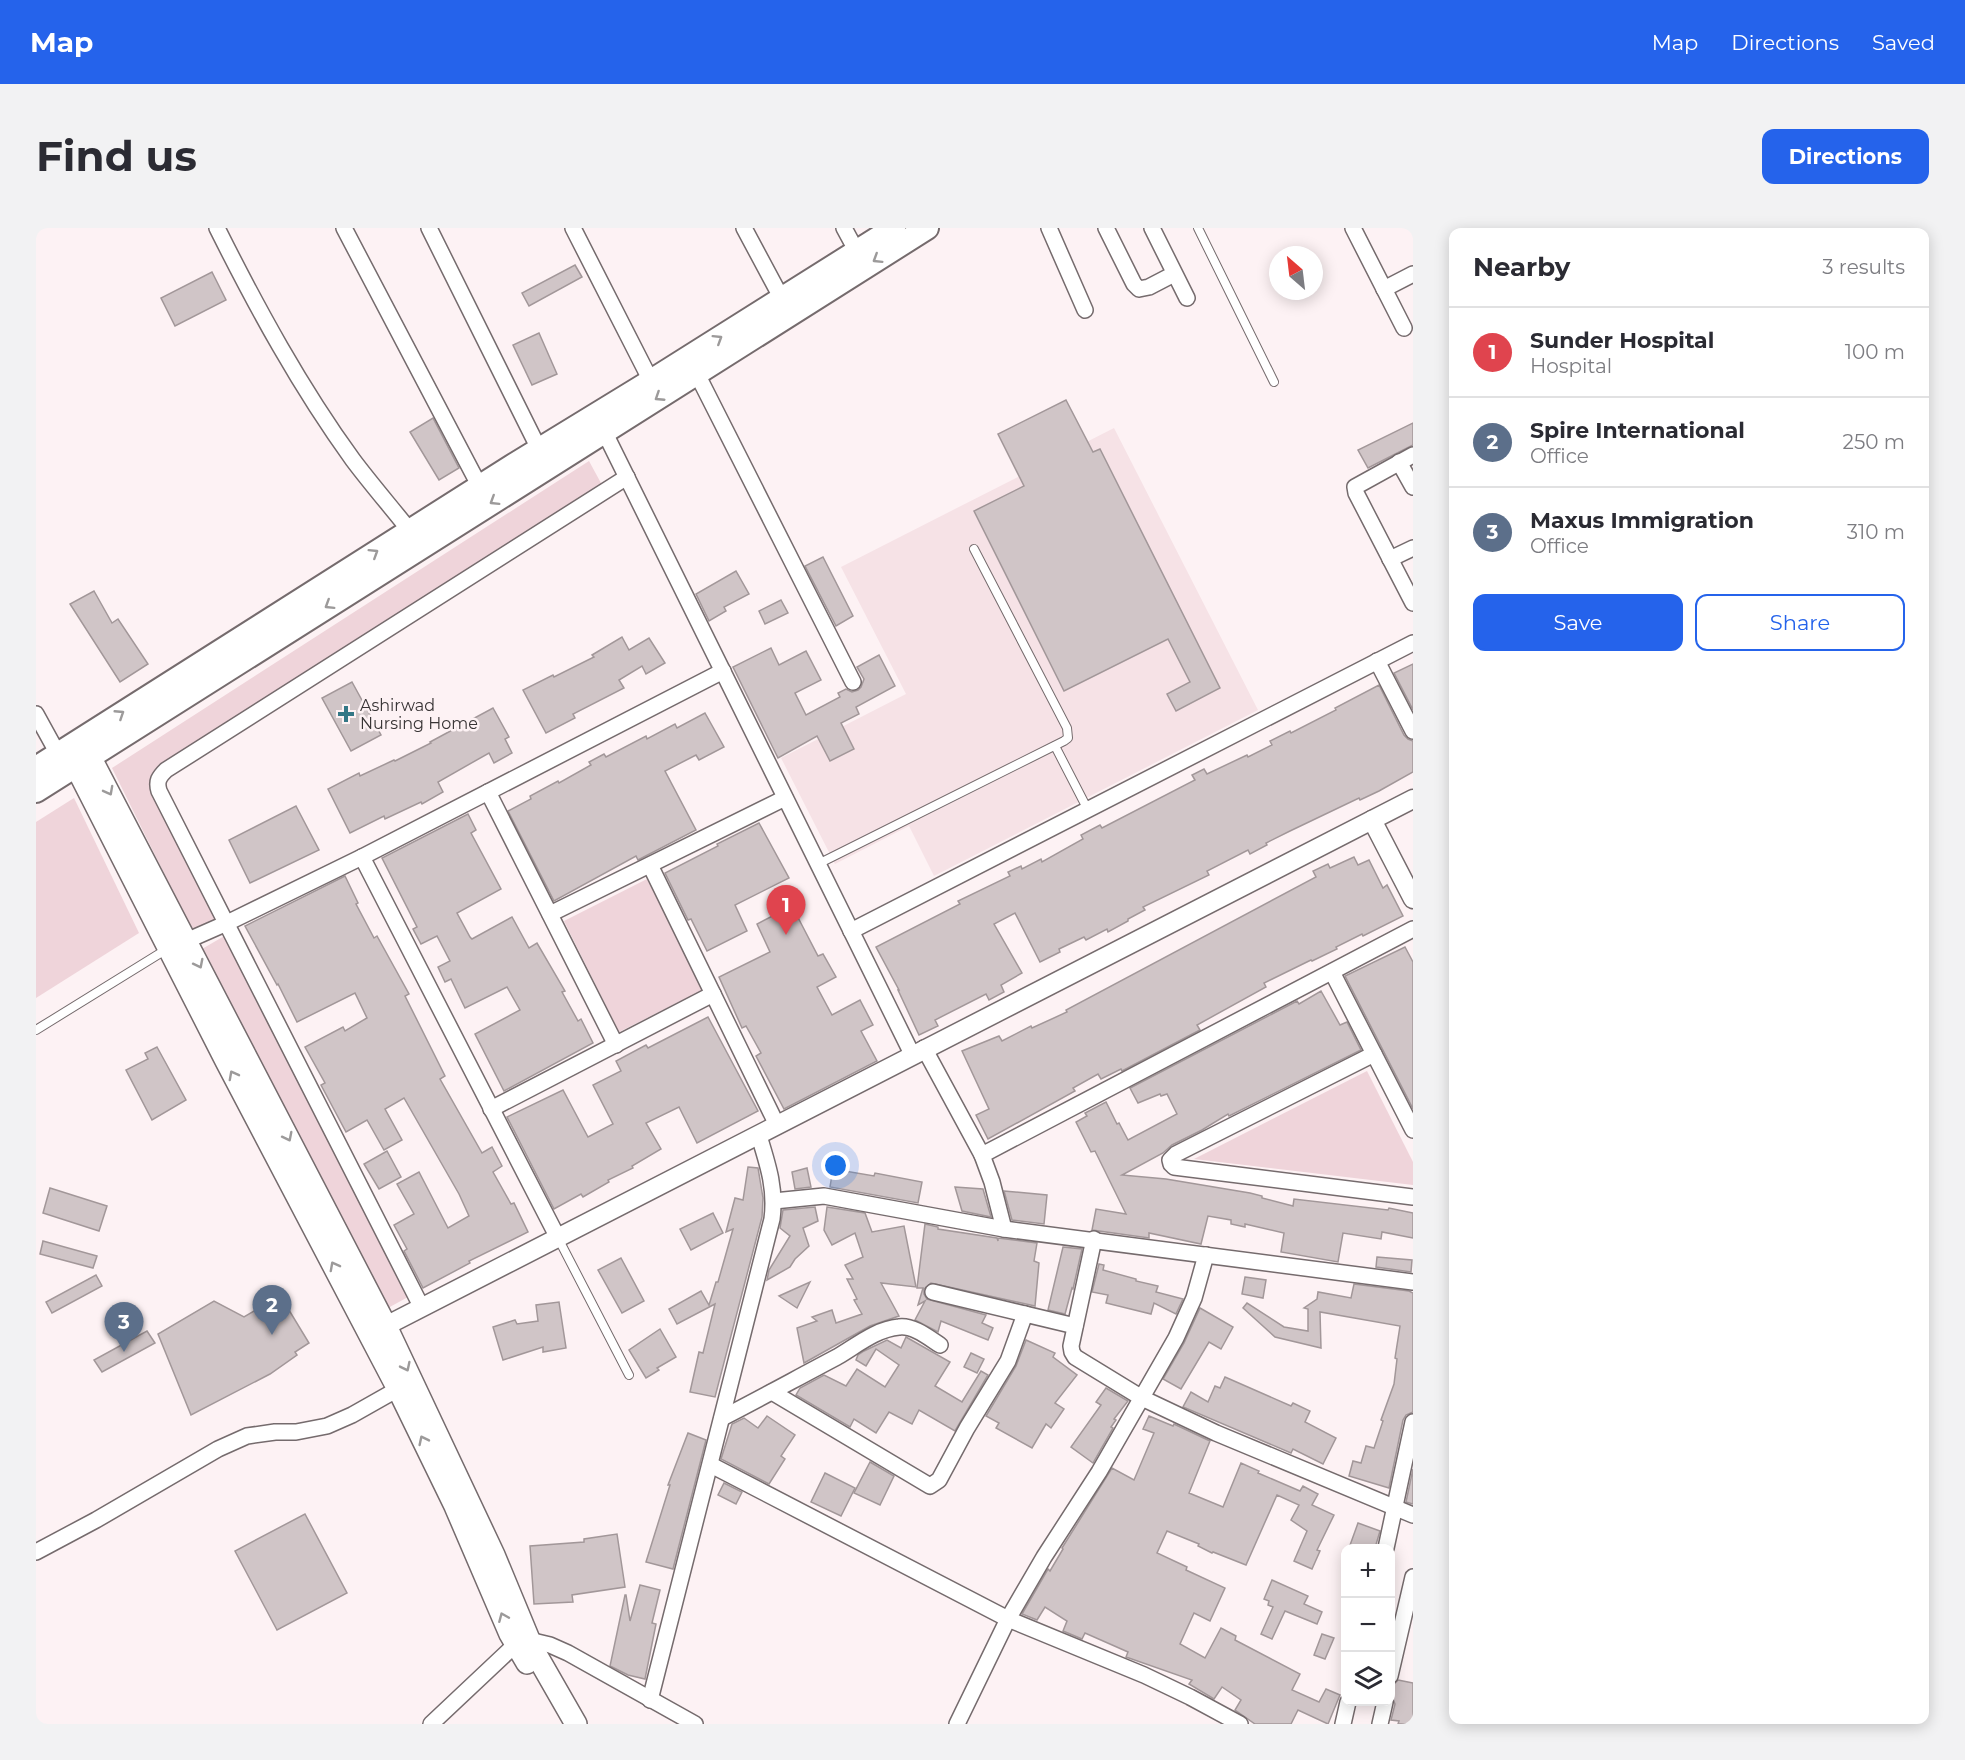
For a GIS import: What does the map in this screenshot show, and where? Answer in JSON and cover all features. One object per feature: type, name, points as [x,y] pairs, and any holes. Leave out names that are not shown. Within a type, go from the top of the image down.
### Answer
[{"type":"main road","points":[[36,791],[75,753],[410,531],[539,449],[600,424],[651,381],[692,366],[782,299],[894,228]]},
{"type":"main road","points":[[36,768],[75,753],[692,366],[927,228]]},
{"type":"main road","points":[[75,753],[466,1493],[494,1554],[523,1642],[576,1724]]},
{"type":"main road","points":[[378,1330],[398,1389],[561,1724]]},
{"type":"street","points":[[216,228],[289,362],[353,460],[410,531]]},
{"type":"street","points":[[344,228],[480,487]]},
{"type":"street","points":[[429,228],[539,449]]},
{"type":"street","points":[[573,228],[651,381]]},
{"type":"street","points":[[744,228],[782,299]]},
{"type":"street","points":[[844,228],[857,252]]},
{"type":"street","points":[[1049,228],[1085,310]]},
{"type":"street","points":[[1106,228],[1134,284],[1139,289],[1149,287],[1174,274]]},
{"type":"street","points":[[1152,228],[1187,298]]},
{"type":"street","points":[[1353,228],[1404,328]]},
{"type":"street","points":[[1384,289],[1413,274]]},
{"type":"street","points":[[692,366],[853,682]]},
{"type":"street","points":[[600,424],[851,931],[918,1051],[982,1155],[992,1182],[1004,1229]]},
{"type":"street","points":[[1413,487],[1406,458],[1355,487],[1413,603]]},
{"type":"street","points":[[422,1308],[157,785],[159,777],[176,763],[627,477]]},
{"type":"street","points":[[1390,559],[1413,548]]},
{"type":"street","points":[[851,931],[1413,643]]},
{"type":"street","points":[[1377,661],[1413,731]]},
{"type":"street","points":[[178,945],[362,857],[723,671]]},
{"type":"street","points":[[36,714],[75,753]]},
{"type":"street","points":[[488,792],[616,1045]]},
{"type":"street","points":[[550,914],[786,798]]},
{"type":"street","points":[[378,1330],[1413,799]]},
{"type":"street","points":[[1372,820],[1413,899]]},
{"type":"street","points":[[362,857],[558,1238]]},
{"type":"street","points":[[650,865],[777,1125]]},
{"type":"street","points":[[982,1155],[1413,929]]},
{"type":"street","points":[[1332,972],[1413,1130]]},
{"type":"street","points":[[491,1109],[713,994]]},
{"type":"street","points":[[1374,1054],[1176,1154],[1170,1160],[1171,1164],[1174,1167],[1413,1197]]},
{"type":"street","points":[[650,1700],[711,1465],[771,1219],[774,1201],[768,1164],[759,1136]]},
{"type":"street","points":[[774,1201],[824,1196],[1004,1229],[1413,1282]]},
{"type":"street","points":[[1094,1239],[1071,1346],[1075,1357],[1142,1398],[1215,1433],[1413,1515]]},
{"type":"street","points":[[957,1724],[1008,1619],[1044,1557],[1099,1472],[1176,1338],[1189,1308],[1206,1255]]},
{"type":"street","points":[[933,1292],[1076,1326]]},
{"type":"street","points":[[772,1392],[930,1486],[939,1480],[967,1428],[1008,1361],[1025,1314]]},
{"type":"street","points":[[722,1418],[866,1339],[892,1328],[901,1326],[909,1328],[940,1345]]},
{"type":"street","points":[[36,1552],[218,1449],[247,1436],[296,1432],[327,1426],[398,1389]]},
{"type":"street","points":[[1387,1544],[1413,1422]]},
{"type":"street","points":[[711,1465],[1008,1619],[1144,1676],[1240,1724]]},
{"type":"street","points":[[1395,1654],[1413,1577]]},
{"type":"street","points":[[430,1724],[523,1642],[550,1646],[568,1653],[695,1724]]},
{"type":"street","points":[[1343,1724],[1347,1706]]},
{"type":"street","points":[[1380,1724],[1384,1706]]},
{"type":"lane","points":[[1198,228],[1274,382]]},
{"type":"lane","points":[[818,864],[1068,738],[1067,728],[974,549]]},
{"type":"lane","points":[[1055,746],[1088,810]]},
{"type":"lane","points":[[36,1030],[178,945]]},
{"type":"lane","points":[[558,1238],[629,1376]]},
{"type":"shaded area","points":[[1114,428],[1258,710],[934,876],[909,826],[835,864],[781,758],[906,694],[841,567]]},
{"type":"shaded area","points":[[589,461],[608,496],[151,786],[219,922],[195,936],[112,768]]},
{"type":"shaded area","points":[[74,798],[139,933],[36,998],[36,822]]},
{"type":"shaded area","points":[[647,879],[703,990],[619,1032],[564,921]]},
{"type":"shaded area","points":[[226,935],[408,1297],[388,1308],[202,949]]},
{"type":"shaded area","points":[[1367,1071],[1413,1162],[1413,1185],[1194,1159]]},
{"type":"building","points":[[575,265],[582,277],[529,306],[522,293]]},
{"type":"building","points":[[212,272],[226,300],[175,326],[161,298]]},
{"type":"building","points":[[539,333],[557,374],[532,385],[513,345]]},
{"type":"building","points":[[1066,400],[1093,452],[1100,449],[1220,688],[1176,711],[1167,694],[1190,682],[1168,639],[1064,691],[974,511],[1024,486],[998,434]]},
{"type":"building","points":[[433,418],[459,468],[439,480],[410,432]]},
{"type":"building","points":[[1413,423],[1413,445],[1368,468],[1358,450]]},
{"type":"building","points":[[823,557],[853,616],[836,626],[805,566]]},
{"type":"building","points":[[736,571],[749,594],[724,607],[726,611],[709,621],[696,594]]},
{"type":"building","points":[[94,591],[112,623],[118,619],[148,664],[120,682],[70,604]]},
{"type":"building","points":[[781,600],[788,613],[765,624],[759,611]]},
{"type":"building","points":[[622,637],[629,650],[649,638],[665,663],[646,674],[642,666],[619,680],[624,688],[573,714],[575,718],[546,733],[523,690],[594,657],[592,655]]},
{"type":"building","points":[[771,648],[779,665],[806,651],[821,680],[795,693],[806,715],[840,697],[838,693],[846,689],[852,692],[858,690],[864,679],[857,667],[879,655],[895,686],[856,707],[859,714],[841,723],[854,749],[830,761],[817,736],[778,758],[733,667]]},
{"type":"building","points":[[1413,664],[1413,710],[1394,673]]},
{"type":"building","points":[[352,682],[381,735],[351,751],[322,698]]},
{"type":"building","points":[[1379,685],[1404,735],[1413,741],[1413,772],[1379,791],[1360,800],[1359,798],[1266,843],[1267,845],[1250,854],[1248,850],[1207,871],[1209,875],[1143,907],[1145,910],[1108,932],[1107,929],[1086,940],[1084,937],[1059,949],[1060,952],[1040,962],[1015,913],[994,924],[1022,973],[1001,985],[1004,992],[989,1000],[986,994],[935,1020],[938,1026],[919,1035],[876,947],[960,904],[958,901],[1010,876],[1008,872],[1021,866],[1022,869],[1041,859],[1042,862],[1083,839],[1081,835],[1100,825],[1102,828],[1195,780],[1192,775],[1204,769],[1207,774],[1247,755],[1248,757],[1272,745],[1270,741],[1336,710],[1335,708]]},
{"type":"building","points":[[493,708],[509,737],[505,739],[512,753],[494,763],[489,753],[438,782],[443,792],[422,804],[421,802],[385,819],[384,816],[350,833],[328,789],[359,773],[360,776],[395,761]]},
{"type":"building","points":[[705,713],[724,747],[699,760],[696,755],[665,771],[696,830],[638,860],[636,856],[554,901],[508,811],[531,799],[530,796],[591,765],[589,762],[604,754],[606,757],[646,736],[647,739],[675,724],[677,728]]},
{"type":"building","points":[[296,806],[319,850],[250,883],[229,840]]},
{"type":"building","points":[[468,814],[476,830],[471,833],[501,889],[457,913],[470,937],[472,939],[512,917],[529,948],[537,943],[565,991],[562,992],[578,1021],[581,1019],[593,1043],[504,1091],[475,1034],[520,1010],[507,987],[465,1008],[451,979],[445,982],[438,967],[450,961],[437,936],[421,944],[413,929],[417,927],[382,858]]},
{"type":"building","points":[[759,823],[789,878],[735,905],[747,931],[707,951],[691,919],[688,920],[665,873]]},
{"type":"building","points":[[1354,857],[1358,865],[1369,860],[1383,888],[1387,885],[1403,916],[1264,983],[1266,987],[1197,1025],[1200,1030],[1122,1071],[1121,1069],[1101,1079],[1098,1074],[1073,1088],[1075,1091],[988,1139],[976,1115],[989,1109],[962,1051],[999,1036],[1002,1041],[1031,1026],[1032,1028],[1067,1012],[1066,1010],[1316,877],[1313,871],[1328,864],[1330,868]]},
{"type":"building","points":[[345,876],[358,903],[356,904],[374,938],[377,936],[409,994],[405,996],[445,1076],[440,1079],[482,1153],[492,1147],[502,1166],[493,1172],[511,1204],[514,1203],[528,1232],[469,1261],[470,1263],[423,1288],[394,1225],[414,1214],[397,1184],[419,1172],[448,1228],[469,1216],[459,1194],[404,1098],[385,1109],[402,1140],[384,1150],[367,1120],[346,1132],[321,1085],[325,1083],[305,1047],[343,1027],[345,1031],[367,1018],[355,993],[297,1022],[245,926]]},
{"type":"building","points":[[792,906],[818,956],[823,954],[836,977],[817,987],[832,1015],[860,1000],[873,1025],[861,1031],[877,1061],[784,1109],[756,1056],[761,1053],[746,1026],[742,1028],[719,977],[770,952],[757,924]]},
{"type":"building","points":[[1405,947],[1413,962],[1413,1109],[1345,976]]},
{"type":"building","points":[[1321,991],[1340,1025],[1347,1022],[1361,1050],[1229,1116],[1228,1114],[1122,1175],[1166,1179],[1250,1193],[1293,1206],[1294,1199],[1388,1210],[1389,1208],[1413,1213],[1413,1238],[1382,1232],[1381,1239],[1343,1233],[1338,1262],[1281,1252],[1284,1233],[1245,1224],[1245,1227],[1231,1224],[1231,1220],[1208,1216],[1201,1244],[1149,1233],[1149,1238],[1092,1230],[1096,1209],[1126,1214],[1095,1151],[1091,1152],[1076,1122],[1087,1116],[1085,1113],[1106,1102],[1128,1140],[1177,1114],[1167,1094],[1161,1096],[1160,1094],[1138,1103],[1130,1088],[1297,1001],[1299,1004]]},
{"type":"building","points":[[708,1017],[758,1111],[697,1143],[679,1107],[646,1123],[661,1149],[583,1197],[581,1194],[554,1209],[507,1117],[563,1090],[588,1137],[613,1124],[593,1085],[621,1071],[616,1061],[646,1045],[648,1048]]},
{"type":"building","points":[[157,1047],[186,1100],[152,1120],[126,1070],[148,1059],[145,1053]]},
{"type":"building","points":[[387,1151],[401,1177],[379,1189],[364,1164]]},
{"type":"building","points":[[748,1167],[758,1168],[763,1198],[762,1217],[715,1397],[690,1392],[699,1352],[703,1353],[715,1304],[677,1324],[669,1309],[701,1291],[709,1305],[733,1229],[726,1232],[735,1198],[743,1200]]},
{"type":"building","points":[[807,1168],[811,1187],[795,1189],[792,1172]]},
{"type":"building","points":[[833,1169],[874,1176],[875,1173],[922,1182],[918,1203],[830,1187]]},
{"type":"building","points":[[955,1187],[983,1189],[991,1217],[962,1211]]},
{"type":"building","points":[[50,1188],[107,1206],[99,1231],[43,1213]]},
{"type":"building","points":[[1004,1191],[1047,1195],[1044,1224],[1012,1220]]},
{"type":"building","points":[[815,1207],[818,1221],[803,1228],[809,1246],[790,1267],[767,1280],[769,1270],[790,1236],[780,1228],[783,1210]]},
{"type":"building","points":[[827,1207],[865,1213],[872,1232],[904,1226],[916,1287],[881,1283],[899,1316],[870,1326],[804,1363],[797,1328],[817,1321],[812,1317],[832,1310],[836,1323],[862,1314],[854,1300],[857,1299],[847,1279],[853,1279],[845,1265],[863,1257],[855,1233],[832,1245],[824,1230]]},
{"type":"building","points":[[713,1213],[723,1233],[691,1250],[680,1229]]},
{"type":"building","points":[[925,1224],[938,1227],[938,1229],[997,1238],[998,1241],[998,1238],[1037,1243],[1034,1261],[1039,1263],[1035,1306],[931,1283],[924,1289],[927,1299],[986,1315],[982,1323],[993,1328],[988,1340],[941,1321],[938,1332],[915,1320],[925,1301],[918,1305],[923,1288],[917,1288]]},
{"type":"building","points":[[43,1241],[97,1256],[93,1268],[40,1254]]},
{"type":"building","points":[[1063,1247],[1082,1249],[1065,1314],[1048,1310]]},
{"type":"building","points":[[1377,1257],[1412,1260],[1411,1272],[1376,1267]]},
{"type":"building","points":[[621,1258],[644,1301],[622,1313],[598,1270]]},
{"type":"building","points":[[1099,1264],[1104,1265],[1103,1270],[1158,1286],[1156,1292],[1183,1299],[1176,1314],[1154,1303],[1151,1314],[1106,1303],[1108,1295],[1092,1292]]},
{"type":"building","points":[[96,1275],[102,1286],[52,1313],[46,1302]]},
{"type":"building","points":[[1245,1277],[1266,1280],[1263,1298],[1242,1294]]},
{"type":"building","points":[[810,1282],[797,1308],[779,1296]]},
{"type":"building","points":[[1354,1284],[1413,1293],[1413,1412],[1406,1415],[1403,1420],[1389,1488],[1349,1476],[1353,1461],[1361,1463],[1366,1446],[1374,1448],[1394,1384],[1400,1326],[1320,1312],[1321,1348],[1275,1337],[1243,1308],[1247,1303],[1284,1327],[1308,1331],[1308,1309],[1304,1308],[1317,1299],[1318,1292],[1351,1298]]},
{"type":"building","points":[[278,1292],[309,1343],[295,1352],[297,1355],[270,1374],[191,1415],[158,1334],[214,1301],[244,1317],[269,1302],[267,1298]]},
{"type":"building","points":[[559,1302],[566,1348],[543,1352],[543,1347],[503,1360],[493,1327],[515,1320],[517,1324],[538,1321],[536,1305]]},
{"type":"building","points":[[1200,1308],[1233,1327],[1221,1349],[1209,1342],[1181,1389],[1163,1379],[1184,1343]]},
{"type":"building","points":[[660,1329],[676,1357],[657,1368],[659,1370],[646,1378],[629,1350]]},
{"type":"building","points":[[147,1331],[155,1343],[102,1372],[94,1360]]},
{"type":"building","points":[[906,1337],[950,1362],[935,1386],[962,1402],[981,1371],[988,1375],[955,1431],[919,1410],[912,1424],[889,1412],[876,1433],[854,1419],[850,1427],[796,1395],[800,1388],[824,1375],[846,1386],[857,1369],[885,1387],[899,1365],[876,1349],[866,1366],[856,1360],[858,1355],[887,1340],[901,1348]]},
{"type":"building","points":[[1026,1340],[1055,1353],[1053,1357],[1077,1375],[1055,1403],[1064,1409],[1051,1428],[1046,1424],[1032,1448],[996,1428],[999,1423],[986,1416],[1016,1366]]},
{"type":"building","points":[[971,1353],[984,1359],[977,1373],[964,1367]]},
{"type":"building","points":[[1225,1377],[1291,1406],[1293,1403],[1310,1411],[1305,1422],[1336,1438],[1323,1464],[1293,1449],[1291,1453],[1183,1407],[1191,1392],[1208,1402],[1215,1386],[1220,1388]]},
{"type":"building","points":[[1106,1388],[1128,1401],[1114,1419],[1116,1420],[1111,1427],[1113,1428],[1093,1463],[1071,1447],[1101,1405],[1096,1402]]},
{"type":"building","points":[[767,1416],[795,1435],[781,1456],[785,1459],[769,1484],[721,1459],[732,1424],[744,1418],[758,1428]]},
{"type":"building","points":[[1149,1416],[1173,1426],[1174,1424],[1210,1441],[1189,1493],[1223,1507],[1241,1463],[1300,1491],[1303,1486],[1318,1494],[1312,1505],[1334,1515],[1317,1550],[1320,1551],[1312,1569],[1294,1561],[1307,1531],[1291,1520],[1299,1505],[1277,1495],[1246,1565],[1212,1553],[1198,1546],[1199,1544],[1167,1531],[1157,1553],[1187,1567],[1186,1570],[1225,1588],[1210,1621],[1194,1613],[1180,1644],[1205,1658],[1221,1628],[1236,1636],[1235,1640],[1300,1674],[1292,1690],[1319,1702],[1326,1689],[1340,1695],[1328,1724],[1298,1710],[1291,1724],[1255,1724],[1235,1710],[1241,1700],[1222,1687],[1214,1699],[1189,1684],[1192,1680],[1126,1657],[1128,1652],[1085,1633],[1082,1639],[1063,1631],[1067,1621],[1045,1607],[1037,1620],[1022,1614],[1112,1468],[1134,1480],[1154,1433],[1143,1429]]},
{"type":"building","points":[[688,1433],[706,1440],[673,1569],[646,1562],[670,1485],[668,1485]]},
{"type":"building","points":[[870,1462],[894,1476],[880,1505],[854,1493]]},
{"type":"building","points":[[1413,1469],[1413,1504],[1406,1502]]},
{"type":"building","points":[[825,1473],[855,1488],[841,1516],[811,1502]]},
{"type":"building","points":[[724,1483],[742,1492],[736,1504],[718,1495]]},
{"type":"building","points":[[305,1514],[347,1593],[277,1630],[235,1551]]},
{"type":"building","points":[[1358,1523],[1380,1531],[1376,1544],[1350,1544]]},
{"type":"building","points":[[617,1534],[625,1587],[572,1595],[573,1602],[534,1604],[530,1546],[584,1542],[584,1539]]},
{"type":"building","points":[[1272,1580],[1308,1596],[1304,1604],[1322,1612],[1317,1624],[1285,1611],[1272,1639],[1261,1634],[1273,1607],[1268,1605],[1269,1601],[1264,1599]]},
{"type":"building","points":[[640,1585],[660,1590],[652,1623],[656,1624],[645,1679],[628,1675],[610,1666],[625,1595],[630,1621]]},
{"type":"building","points":[[1322,1634],[1334,1638],[1325,1659],[1314,1655]]},
{"type":"building","points":[[1398,1680],[1413,1683],[1413,1724],[1398,1724],[1399,1721],[1391,1720],[1395,1706],[1395,1683]]},
{"type":"place","name":"Ashirwad Nursing Home","points":[[346,714]]},
{"type":"place","name":"Sunder Hospital","points":[[786,935]]},
{"type":"place","name":"Spire International","points":[[272,1335]]},
{"type":"place","name":"Maxus Immigration","points":[[124,1352]]}]
